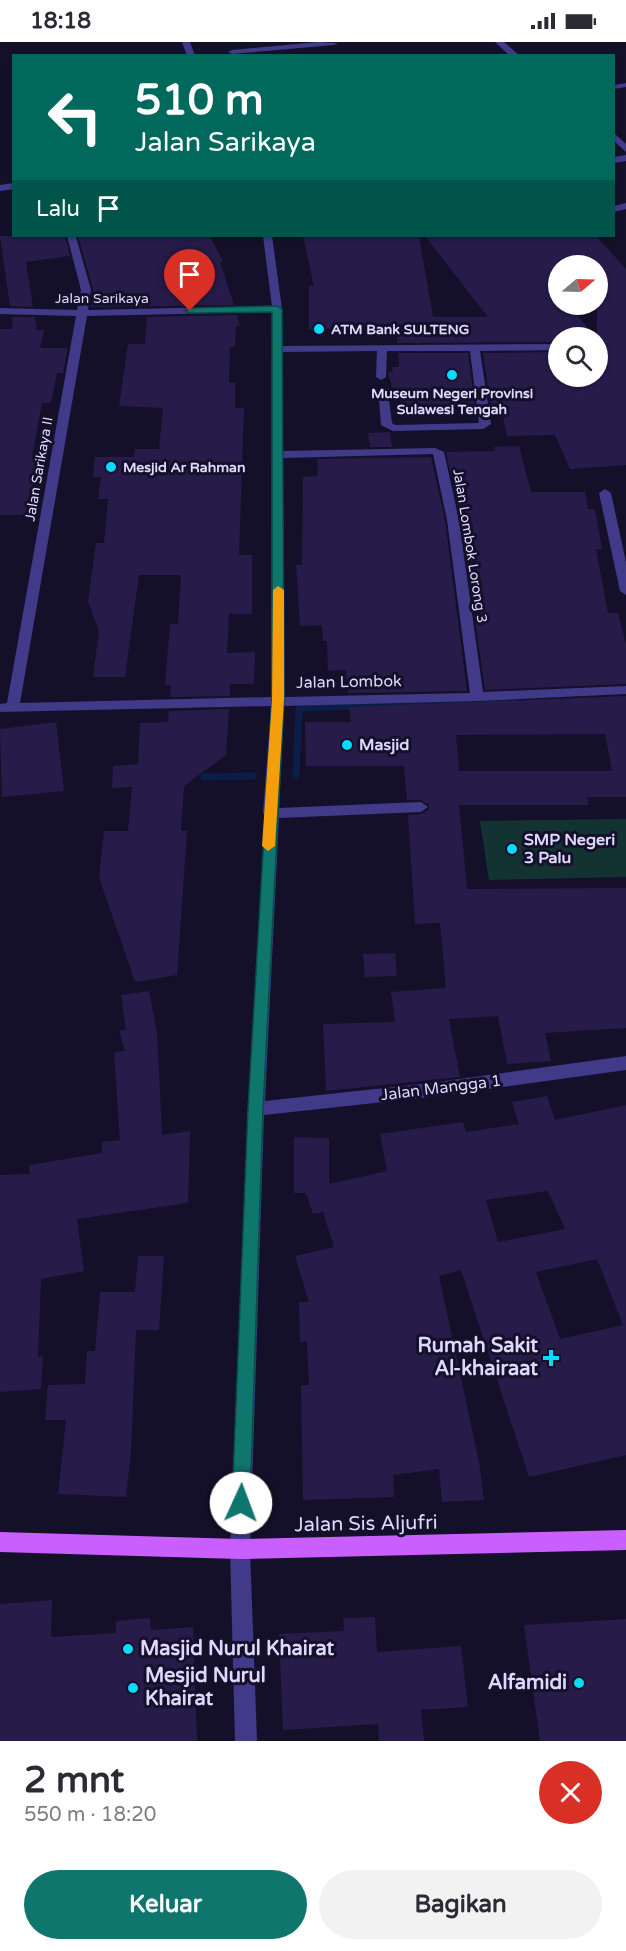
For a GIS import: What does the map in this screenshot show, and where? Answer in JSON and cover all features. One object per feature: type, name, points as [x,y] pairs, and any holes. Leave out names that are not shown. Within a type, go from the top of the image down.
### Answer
[{"type":"main road","name":"Jalan Sis Aljufri","points":[[0,1542],[240,1550],[626,1540]]},
{"type":"street","points":[[232,52],[334,42]]},
{"type":"street","points":[[499,42],[514,54]]},
{"type":"street","points":[[615,137],[626,149]]},
{"type":"street","name":"Jalan Sarikaya II","points":[[6,707],[86,290],[71,237]]},
{"type":"street","points":[[246,1741],[240,1550],[256,1109],[270,813],[278,700],[279,455],[276,418],[278,349],[277,309],[268,237]]},
{"type":"street","name":"Jalan Sarikaya","points":[[0,311],[81,313],[277,309]]},
{"type":"street","points":[[278,349],[548,347]]},
{"type":"street","points":[[381,377],[382,349]]},
{"type":"street","points":[[384,400],[387,425],[393,429],[483,426],[485,424],[475,349]]},
{"type":"street","name":"Jalan Lombok Lorong 3","points":[[279,455],[435,451],[440,454],[453,519],[477,696]]},
{"type":"street","points":[[605,493],[620,535],[626,591]]},
{"type":"street","name":"Jalan Lombok","points":[[6,707],[477,696],[626,690]]},
{"type":"street","points":[[270,813],[421,807]]},
{"type":"street","name":"Jalan Mangga 1","points":[[256,1109],[430,1090],[626,1063]]},
{"type":"green space","points":[[626,819],[626,877],[489,880],[480,821]]},
{"type":"building","points":[[0,236],[65,237],[70,256],[26,262],[33,307],[10,306]]},
{"type":"building","points":[[78,237],[210,237],[223,262],[220,262],[234,305],[91,307],[93,289]]},
{"type":"building","points":[[303,237],[419,237],[433,317],[488,317],[426,237],[597,237],[626,269],[626,465],[570,469],[555,435],[507,436],[501,406],[491,406],[483,353],[548,352],[548,387],[608,387],[608,327],[597,327],[597,315],[608,315],[608,255],[548,255],[548,315],[577,315],[587,327],[548,327],[548,342],[397,343],[397,328],[309,329],[309,286],[314,286]]},
{"type":"building","points":[[237,315],[240,326],[236,326],[235,347],[230,347],[229,383],[235,383],[235,408],[244,408],[239,555],[252,555],[252,614],[229,614],[227,653],[255,652],[254,684],[230,684],[230,696],[170,697],[171,685],[165,685],[170,624],[178,624],[181,575],[139,575],[125,677],[93,677],[99,631],[88,602],[96,543],[104,543],[108,499],[98,499],[101,477],[93,477],[95,457],[134,457],[135,449],[159,449],[163,408],[119,406],[128,344],[145,344],[147,317]]},
{"type":"building","points":[[12,317],[35,317],[37,330],[44,330],[40,348],[67,348],[63,373],[57,373],[51,403],[42,403],[32,457],[42,457],[31,515],[0,515],[0,329],[13,329]]},
{"type":"building","points":[[398,353],[468,353],[475,406],[401,408],[399,389],[393,390],[388,373],[393,371],[392,367],[399,367]]},
{"type":"building","points":[[390,432],[392,447],[370,447],[368,433]]},
{"type":"building","points":[[519,446],[531,492],[585,492],[588,509],[595,509],[602,549],[596,549],[608,613],[618,613],[626,645],[626,684],[485,690],[461,520],[446,452],[495,451],[494,447]]},
{"type":"building","points":[[431,457],[445,520],[467,691],[348,693],[346,670],[328,671],[327,641],[323,641],[322,625],[300,626],[296,565],[302,565],[303,477],[318,476],[317,459]]},
{"type":"building","points":[[626,696],[626,797],[587,797],[589,805],[459,805],[467,889],[626,888],[626,1028],[545,1033],[551,1061],[507,1064],[498,1016],[449,1019],[460,1077],[326,1091],[323,1024],[395,1022],[391,992],[446,988],[440,923],[415,924],[408,815],[422,814],[429,809],[429,805],[421,800],[407,800],[404,766],[306,766],[305,722],[351,722],[349,707]],"holes":[[[605,734],[612,771],[459,771],[456,735]]]},
{"type":"building","points":[[229,709],[226,755],[184,786],[181,831],[187,831],[177,975],[135,982],[99,877],[104,831],[128,831],[132,787],[112,788],[113,766],[138,764],[140,723],[168,722],[169,711]]},
{"type":"building","points":[[56,722],[64,791],[2,797],[0,729]]},
{"type":"building","points":[[395,953],[397,976],[365,977],[363,954]]},
{"type":"building","points":[[149,991],[157,1033],[162,1135],[190,1131],[188,1203],[77,1219],[84,1271],[41,1279],[38,1357],[43,1356],[41,1389],[0,1392],[0,1175],[30,1174],[29,1165],[102,1153],[102,1142],[120,1140],[114,1052],[125,1051],[119,1031],[126,1030],[121,995]]},
{"type":"building","points":[[547,1096],[555,1120],[626,1105],[626,1455],[529,1477],[461,1270],[439,1276],[479,1462],[484,1500],[442,1502],[439,1469],[393,1475],[394,1497],[303,1500],[301,1385],[309,1385],[307,1342],[300,1342],[299,1302],[309,1302],[295,1256],[334,1247],[323,1212],[313,1214],[306,1193],[294,1193],[294,1137],[329,1138],[329,1184],[387,1171],[380,1134],[463,1122],[466,1132],[519,1124],[512,1102]],"holes":[[[548,1191],[565,1229],[498,1242],[486,1200]],[[597,1259],[623,1325],[560,1339],[536,1272]]]},
{"type":"building","points":[[138,1256],[164,1256],[159,1330],[136,1330],[131,1452],[126,1497],[58,1494],[66,1420],[45,1420],[48,1385],[85,1384],[87,1351],[95,1351],[100,1292],[135,1292]]},
{"type":"building","points":[[52,1600],[51,1637],[116,1633],[116,1621],[150,1618],[151,1630],[193,1627],[197,1741],[0,1741],[0,1604]]},
{"type":"building","points":[[375,1617],[377,1652],[461,1646],[468,1707],[421,1710],[424,1741],[379,1741],[378,1724],[283,1730],[279,1634],[344,1631],[343,1618]]},
{"type":"building","name":"Alfamidi","points":[[626,1619],[626,1741],[540,1741],[524,1625]]},
{"type":"waterway","points":[[296,776],[299,708],[516,700]]},
{"type":"waterway","points":[[204,777],[254,776]]},
{"type":"slow traffic","points":[[268,846],[278,700],[278,590]]},
{"type":"place","name":"ATM Bank SULTENG","points":[[319,329]]},
{"type":"place","name":"Museum Negeri Provinsi Sulawesi Tengah","points":[[452,375]]},
{"type":"place","name":"Mesjid Ar Rahman","points":[[111,467]]},
{"type":"place","name":"Masjid","points":[[347,745]]},
{"type":"place","name":"SMP Negeri 3 Palu","points":[[512,849]]},
{"type":"place","name":"Rumah Sakit Al-khairaat","points":[[551,1358]]},
{"type":"place","name":"Masjid Nurul Khairat","points":[[128,1649]]},
{"type":"place","name":"Alfamidi","points":[[579,1683]]},
{"type":"place","name":"Mesjid Nurul Khairat","points":[[133,1688]]},
{"type":"route","points":[[190,311],[277,309],[278,700],[270,813],[256,1109],[241,1503]]}]
